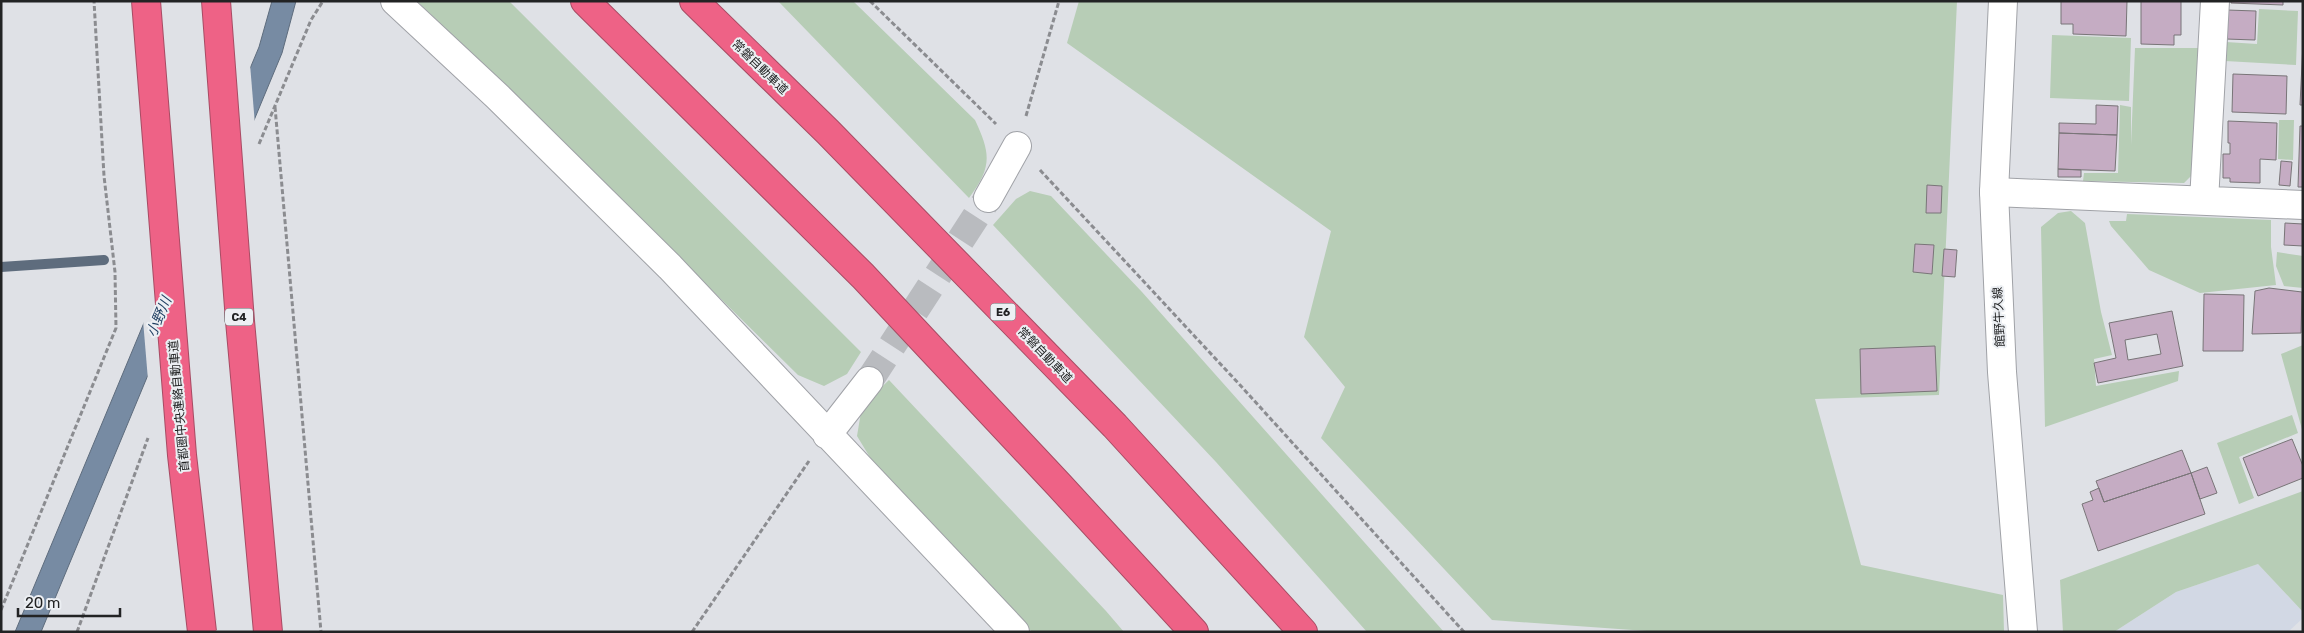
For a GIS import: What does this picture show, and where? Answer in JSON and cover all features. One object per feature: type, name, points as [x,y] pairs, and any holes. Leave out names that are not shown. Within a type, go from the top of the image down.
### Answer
[{"type":"highway","name":"首都圏中央連絡自動車道","points":[[146,1],[182,454],[202,632]]},
{"type":"highway","name":"C4","points":[[216,1],[240,321],[268,632]]},
{"type":"highway","points":[[585,1],[863,276],[1059,484],[1194,632]]},
{"type":"highway","name":"常磐自動車道","points":[[694,1],[828,132],[1108,419],[1303,632]]},
{"type":"street","points":[[395,1],[498,97],[670,266],[827,435],[1015,632]]},
{"type":"street","name":"館野牛久線","points":[[2003,1],[1994,192],[2002,372],[2024,632]]},
{"type":"street","points":[[2204,201],[2214,1]]},
{"type":"street","points":[[988,198],[1018,146]]},
{"type":"street","points":[[1994,192],[2303,205]]},
{"type":"street","points":[[827,435],[869,381]]},
{"type":"path","points":[[1,610],[116,328],[115,272],[104,176],[94,1]]},
{"type":"path","points":[[321,632],[275,104],[311,20],[323,1]]},
{"type":"path","points":[[870,1],[1018,146],[1240,385],[1464,632]]},
{"type":"path","points":[[1018,146],[1060,1]]},
{"type":"path","points":[[692,632],[827,435]]},
{"type":"shaded area","points":[[2258,564],[2303,612],[2303,618],[2288,632],[2114,632],[2176,592]]},
{"type":"green space","points":[[417,1],[509,1],[861,352],[847,374],[824,386],[798,375]]},
{"type":"green space","points":[[778,1],[853,1],[975,120],[984,142],[987,160],[982,178],[969,198]]},
{"type":"green space","points":[[1079,1],[1957,1],[1939,395],[1815,399],[1861,565],[2003,595],[2004,632],[1661,632],[1492,620],[1321,438],[1345,387],[1304,337],[1331,231],[1067,43]]},
{"type":"green space","points":[[2259,9],[2298,11],[2296,65],[2225,61],[2226,42],[2257,44]]},
{"type":"green space","points":[[2052,35],[2131,38],[2129,101],[2050,98]]},
{"type":"green space","points":[[2135,48],[2199,48],[2194,173],[2184,183],[2083,181],[2084,173],[2118,173],[2120,105],[2131,107],[2131,145]]},
{"type":"green space","points":[[2279,120],[2294,120],[2293,160],[2278,159]]},
{"type":"green space","points":[[1030,191],[1051,196],[1142,292],[1444,632],[1367,632],[1216,462],[993,225],[1016,199]]},
{"type":"green space","points":[[2071,211],[2085,223],[2101,312],[2112,355],[2094,359],[2096,386],[2179,371],[2178,381],[2045,427],[2041,227],[2058,213]]},
{"type":"green space","points":[[2127,214],[2271,220],[2271,247],[2276,285],[2200,293],[2149,270],[2111,226],[2109,221],[2126,221]]},
{"type":"green space","points":[[2277,252],[2303,256],[2303,288],[2284,286],[2276,266]]},
{"type":"green space","points":[[2303,345],[2303,433],[2281,354]]},
{"type":"green space","points":[[889,380],[1124,632],[1032,632],[871,459],[857,436],[862,406]]},
{"type":"green space","points":[[2292,415],[2298,433],[2239,457],[2254,498],[2239,504],[2217,443]]},
{"type":"green space","points":[[2303,491],[2303,612],[2258,564],[2176,592],[2114,632],[2063,632],[2060,580]]},
{"type":"water","name":"小野川","points":[[272,1],[296,1],[282,53],[41,632],[15,632],[259,47]]},
{"type":"pier","points":[[250,64],[255,125],[148,380],[143,320]]},
{"type":"building","points":[[2061,1],[2127,1],[2126,36],[2073,34],[2073,24],[2061,24]]},
{"type":"building","points":[[2141,1],[2181,1],[2181,35],[2174,35],[2174,45],[2141,44]]},
{"type":"building","points":[[2231,1],[2283,1],[2283,5],[2231,3]]},
{"type":"building","points":[[2227,10],[2256,11],[2255,40],[2226,39]]},
{"type":"building","points":[[2303,43],[2303,105],[2300,105]]},
{"type":"building","points":[[2233,74],[2287,76],[2286,114],[2232,112]]},
{"type":"building","points":[[2096,105],[2118,106],[2117,135],[2059,133],[2059,123],[2096,124]]},
{"type":"building","points":[[2228,121],[2277,123],[2276,160],[2260,159],[2260,183],[2230,182],[2230,178],[2223,178],[2223,154],[2230,154]]},
{"type":"building","points":[[2300,126],[2303,126],[2303,187],[2298,187]]},
{"type":"building","points":[[2059,133],[2117,135],[2115,171],[2058,169]]},
{"type":"building","points":[[2281,161],[2292,162],[2290,186],[2279,185]]},
{"type":"building","points":[[2058,169],[2081,170],[2081,177],[2058,177]]},
{"type":"building","points":[[1927,185],[1942,186],[1941,213],[1926,213]]},
{"type":"building","points":[[2285,223],[2303,224],[2303,246],[2284,245]]},
{"type":"building","points":[[1915,244],[1934,245],[1932,274],[1913,272]]},
{"type":"building","points":[[1944,249],[1957,250],[1955,277],[1942,276]]},
{"type":"building","points":[[2269,288],[2302,292],[2301,333],[2252,334],[2255,291]]},
{"type":"building","points":[[2204,294],[2244,295],[2243,351],[2203,351]]},
{"type":"building","points":[[2172,311],[2183,366],[2098,383],[2094,363],[2116,358],[2109,323]],"holes":[[[2157,334],[2161,354],[2128,360],[2125,340]]]},
{"type":"building","points":[[1935,346],[1937,391],[1861,394],[1860,349]]},
{"type":"building","points":[[2292,439],[2303,466],[2303,478],[2258,496],[2243,458]]},
{"type":"building","points":[[2182,450],[2191,473],[2104,502],[2096,481]]},
{"type":"building","points":[[2207,467],[2217,493],[2200,499],[2191,473]]},
{"type":"building","points":[[2191,473],[2205,514],[2098,551],[2082,504],[2093,500],[2090,492],[2099,488],[2104,502]]},
{"type":"waterway","points":[[1,267],[104,260]]},
{"type":"tunnel","points":[[869,381],[988,198]]}]
